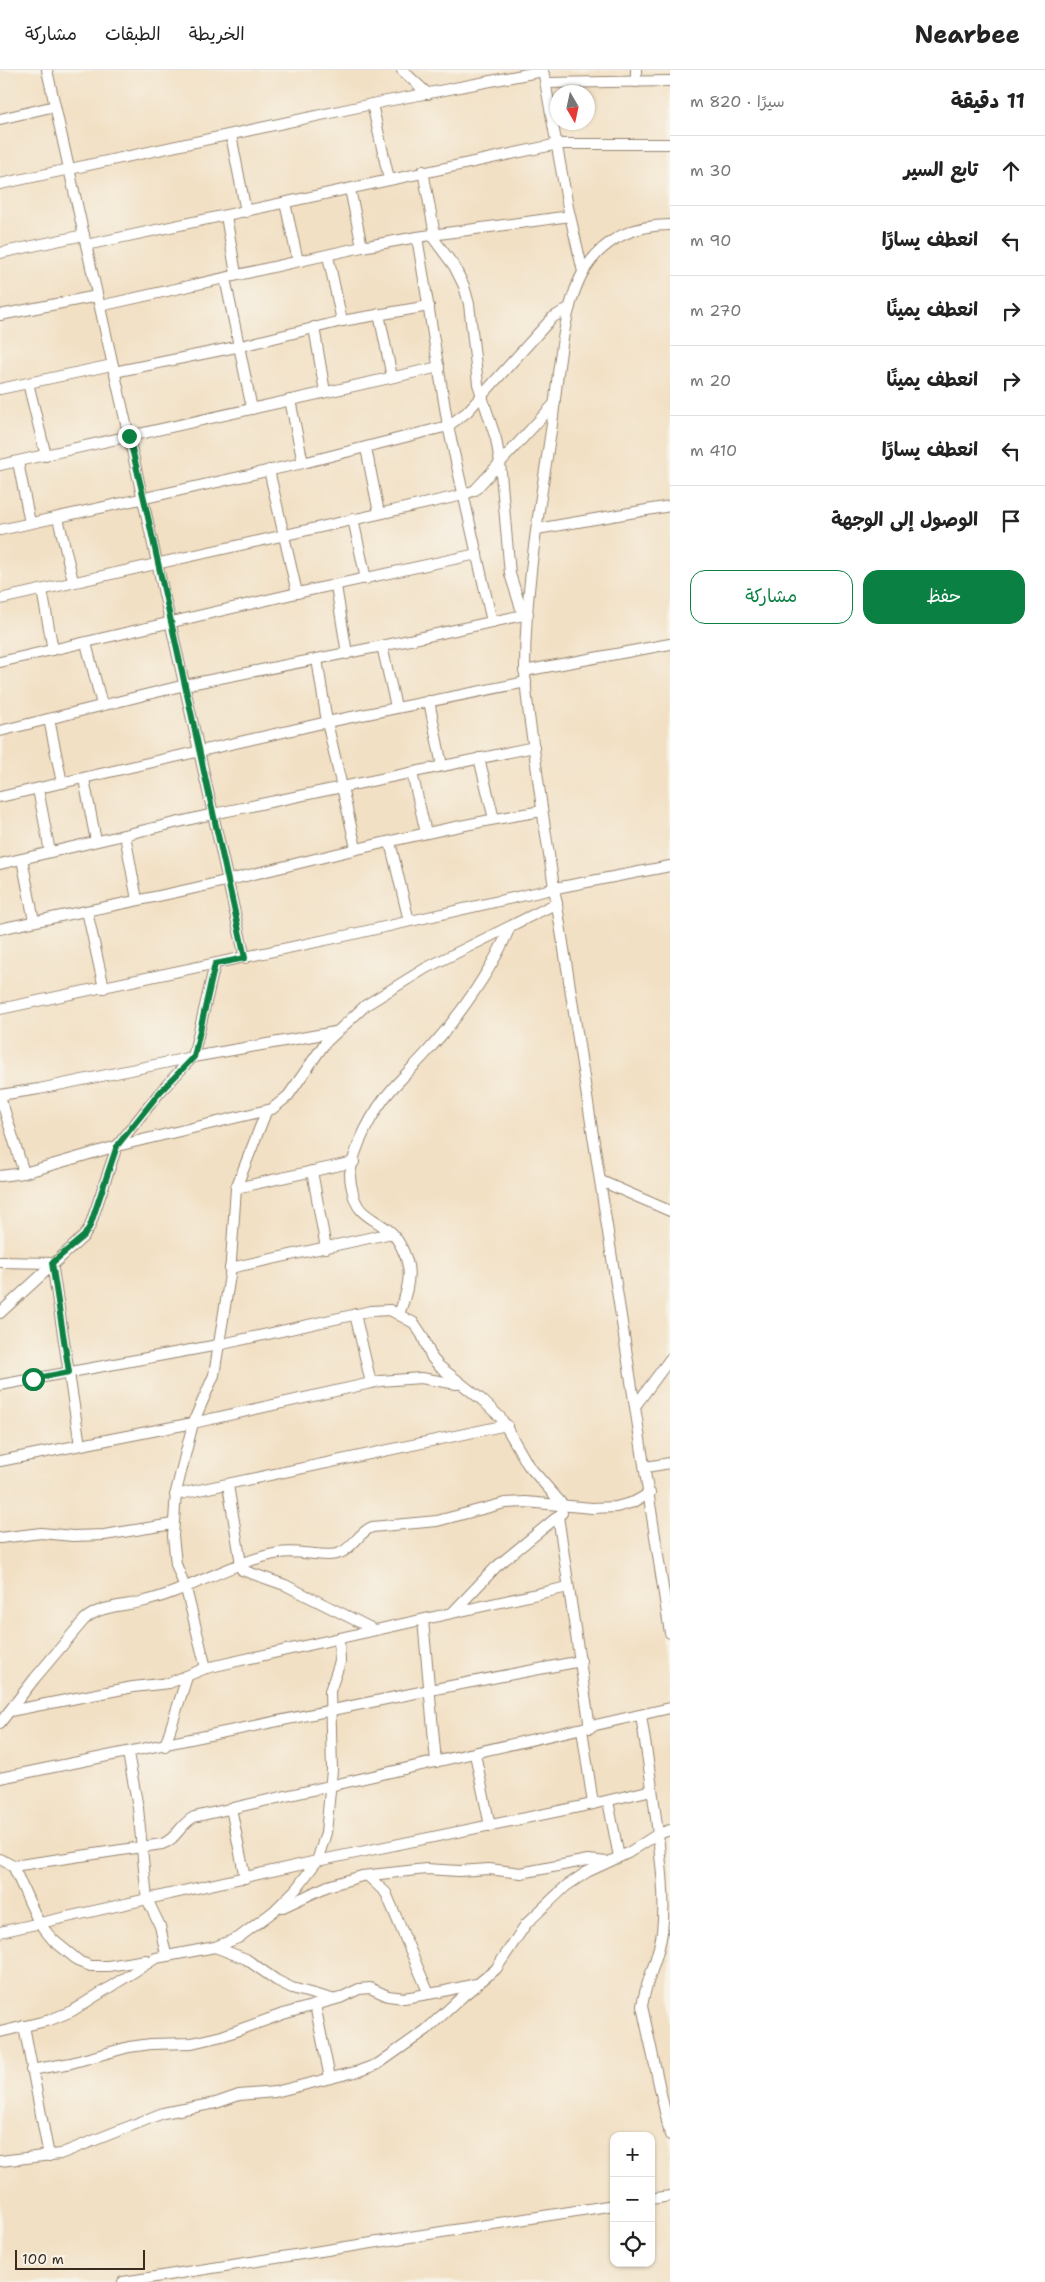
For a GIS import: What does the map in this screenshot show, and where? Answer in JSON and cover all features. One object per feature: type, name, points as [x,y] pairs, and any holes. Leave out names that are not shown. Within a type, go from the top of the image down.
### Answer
[{"type":"street","points":[[47,70],[245,958]]},
{"type":"street","points":[[402,70],[428,94]]},
{"type":"street","points":[[0,184],[372,104],[543,70],[570,216],[583,272]]},
{"type":"street","points":[[636,70],[636,82]]},
{"type":"street","points":[[546,82],[670,81]]},
{"type":"street","points":[[372,104],[389,180]]},
{"type":"street","points":[[0,119],[55,106]]},
{"type":"street","points":[[231,135],[246,212]]},
{"type":"street","points":[[86,245],[246,212],[422,171],[558,144],[670,144]]},
{"type":"street","points":[[422,171],[433,235],[454,266],[464,286],[468,304],[473,358],[481,396],[496,439],[500,462],[510,574],[526,614]]},
{"type":"street","points":[[350,189],[362,247]]},
{"type":"street","points":[[285,203],[298,261]]},
{"type":"street","points":[[226,216],[236,274]]},
{"type":"street","points":[[0,315],[99,301],[225,278],[362,247],[417,237],[570,216]]},
{"type":"street","points":[[670,225],[640,228],[622,234],[603,246],[583,272],[577,284],[570,307],[537,529],[526,614],[524,671],[542,811],[646,1467],[670,1633]]},
{"type":"street","points":[[0,253],[84,235]]},
{"type":"street","points":[[417,237],[448,426],[492,622]]},
{"type":"street","points":[[328,256],[342,321]]},
{"type":"street","points":[[225,278],[241,346],[252,409]]},
{"type":"street","points":[[0,389],[241,346],[342,321],[429,306]]},
{"type":"street","points":[[0,530],[302,463],[448,426],[481,396],[552,318],[570,307]]},
{"type":"street","points":[[379,314],[392,377]]},
{"type":"street","points":[[314,327],[325,392]]},
{"type":"street","points":[[0,465],[438,366]]},
{"type":"street","points":[[28,383],[46,456]]},
{"type":"street","points":[[290,400],[302,463]]},
{"type":"street","points":[[0,599],[282,534],[463,495],[475,490],[555,402]]},
{"type":"street","points":[[366,448],[379,513]]},
{"type":"street","points":[[18,462],[30,523]]},
{"type":"street","points":[[269,470],[282,534],[297,593]]},
{"type":"street","points":[[537,529],[670,506]]},
{"type":"street","points":[[58,518],[74,581]]},
{"type":"street","points":[[353,519],[366,579]]},
{"type":"street","points":[[0,662],[171,624],[297,593],[477,554]]},
{"type":"street","points":[[336,586],[347,654]]},
{"type":"street","points":[[42,590],[53,650]]},
{"type":"street","points":[[0,731],[185,685],[347,654],[526,614]]},
{"type":"street","points":[[86,643],[102,705]]},
{"type":"street","points":[[524,671],[670,644]]},
{"type":"street","points":[[382,646],[396,708]]},
{"type":"street","points":[[317,659],[327,722],[356,848]]},
{"type":"street","points":[[0,797],[327,722],[526,682]]},
{"type":"street","points":[[429,700],[442,766]]},
{"type":"street","points":[[49,719],[62,783]]},
{"type":"street","points":[[0,864],[213,814],[534,746]]},
{"type":"street","points":[[479,758],[494,819]]},
{"type":"street","points":[[412,772],[426,833]]},
{"type":"street","points":[[84,779],[96,841]]},
{"type":"street","points":[[38,789],[50,852]]},
{"type":"street","points":[[0,929],[228,880],[356,848],[494,819],[542,811]]},
{"type":"street","points":[[125,835],[137,900]]},
{"type":"street","points":[[390,842],[409,921]]},
{"type":"street","points":[[22,859],[34,921]]},
{"type":"street","points":[[0,1009],[245,958],[554,888],[670,866]]},
{"type":"street","points":[[0,1176],[24,1173],[117,1146],[266,1112],[288,1096],[324,1044],[366,1005],[426,968],[557,903]]},
{"type":"street","points":[[87,911],[104,988]]},
{"type":"street","points":[[399,1314],[404,1298],[409,1266],[403,1249],[392,1233],[360,1211],[354,1201],[350,1175],[360,1139],[390,1091],[434,1044],[460,1011],[502,947],[510,927]]},
{"type":"street","points":[[0,1313],[52,1263],[84,1236],[90,1226],[117,1146],[160,1092],[194,1057],[215,964]]},
{"type":"street","points":[[24,1173],[0,1095],[39,1089],[194,1057],[336,1032]]},
{"type":"street","points":[[206,1668],[185,1587],[176,1564],[173,1524],[175,1495],[193,1423],[214,1375],[230,1268],[236,1188],[266,1112]]},
{"type":"street","points":[[236,1188],[354,1162]]},
{"type":"street","points":[[312,1171],[326,1248]]},
{"type":"street","points":[[601,1181],[670,1211]]},
{"type":"street","points":[[230,1268],[392,1233]]},
{"type":"street","points":[[0,1262],[52,1263]]},
{"type":"street","points":[[52,1263],[80,1445]]},
{"type":"street","points":[[0,1385],[218,1345],[382,1309],[399,1314],[414,1323],[438,1366],[493,1409],[507,1425],[528,1466],[567,1506]]},
{"type":"street","points":[[355,1314],[371,1383]]},
{"type":"street","points":[[636,1404],[670,1359]]},
{"type":"street","points":[[0,1461],[193,1423],[393,1379],[421,1378],[464,1386]]},
{"type":"street","points":[[175,1495],[228,1486],[507,1425]]},
{"type":"street","points":[[646,1467],[670,1462]]},
{"type":"street","points":[[228,1486],[240,1565],[243,1571],[285,1585],[375,1630]]},
{"type":"street","points":[[0,1723],[35,1678],[88,1616],[107,1608],[154,1598],[240,1565],[289,1552],[339,1554],[365,1530],[372,1527],[437,1521],[505,1503],[526,1502],[567,1506],[616,1507],[634,1502],[650,1493]]},
{"type":"street","points":[[452,1613],[496,1567],[558,1516],[567,1506]]},
{"type":"street","points":[[558,1516],[581,1661],[593,1804]]},
{"type":"street","points":[[0,1538],[36,1533],[73,1536],[119,1534],[173,1524]]},
{"type":"street","points":[[10,1711],[133,1687],[169,1683],[188,1677],[206,1668],[568,1588]]},
{"type":"street","points":[[423,1620],[436,1762]]},
{"type":"street","points":[[0,1859],[13,1866],[39,1923],[68,1953],[80,1962],[91,1966],[108,1966],[152,1960],[166,1955],[215,1947],[238,1938],[274,1911],[296,1889],[316,1860],[326,1833],[332,1784],[330,1691],[340,1662],[339,1638]]},
{"type":"street","points":[[0,1778],[581,1661]]},
{"type":"street","points":[[165,1746],[188,1677]]},
{"type":"street","points":[[13,1866],[167,1842],[172,1840],[189,1819],[332,1784],[475,1754],[670,1708]]},
{"type":"street","points":[[641,1715],[658,1834],[662,1879],[662,1931],[655,1965],[644,1992],[642,2006],[670,2135]]},
{"type":"street","points":[[128,1753],[138,1808],[147,1899],[160,1926],[166,1955]]},
{"type":"street","points":[[475,1754],[490,1826]]},
{"type":"street","points":[[0,1932],[245,1878],[316,1860],[490,1826],[652,1790]]},
{"type":"street","points":[[608,1800],[619,1857]]},
{"type":"street","points":[[231,1808],[245,1878]]},
{"type":"street","points":[[0,2161],[49,2156],[78,2148],[163,2113],[216,2103],[239,2095],[276,2092],[366,2069],[385,2060],[426,2030],[496,1969],[520,1931],[551,1899],[587,1872],[619,1857],[658,1834],[670,1830]]},
{"type":"street","points":[[274,1911],[328,1886],[368,1876],[433,1869],[489,1869],[521,1873],[588,1860],[608,1862]]},
{"type":"street","points":[[368,1876],[386,1893],[429,1994]]},
{"type":"street","points":[[215,1947],[246,1958],[276,1980],[292,1988],[335,1999]]},
{"type":"street","points":[[0,2032],[72,2011],[152,1960]]},
{"type":"street","points":[[31,2070],[71,2063],[129,2047],[199,2042],[231,2034],[364,1988],[398,1998],[429,1994],[481,1981]]},
{"type":"street","points":[[314,2005],[330,2078]]},
{"type":"street","points":[[24,2026],[49,2156]]},
{"type":"street","points":[[655,2198],[670,2196]]},
{"type":"street","points":[[123,2282],[610,2206]]},
{"type":"route","points":[[33,1379],[69,1372],[52,1263],[84,1236],[90,1226],[117,1146],[160,1092],[194,1057],[215,964],[245,958],[129,436]]}]
